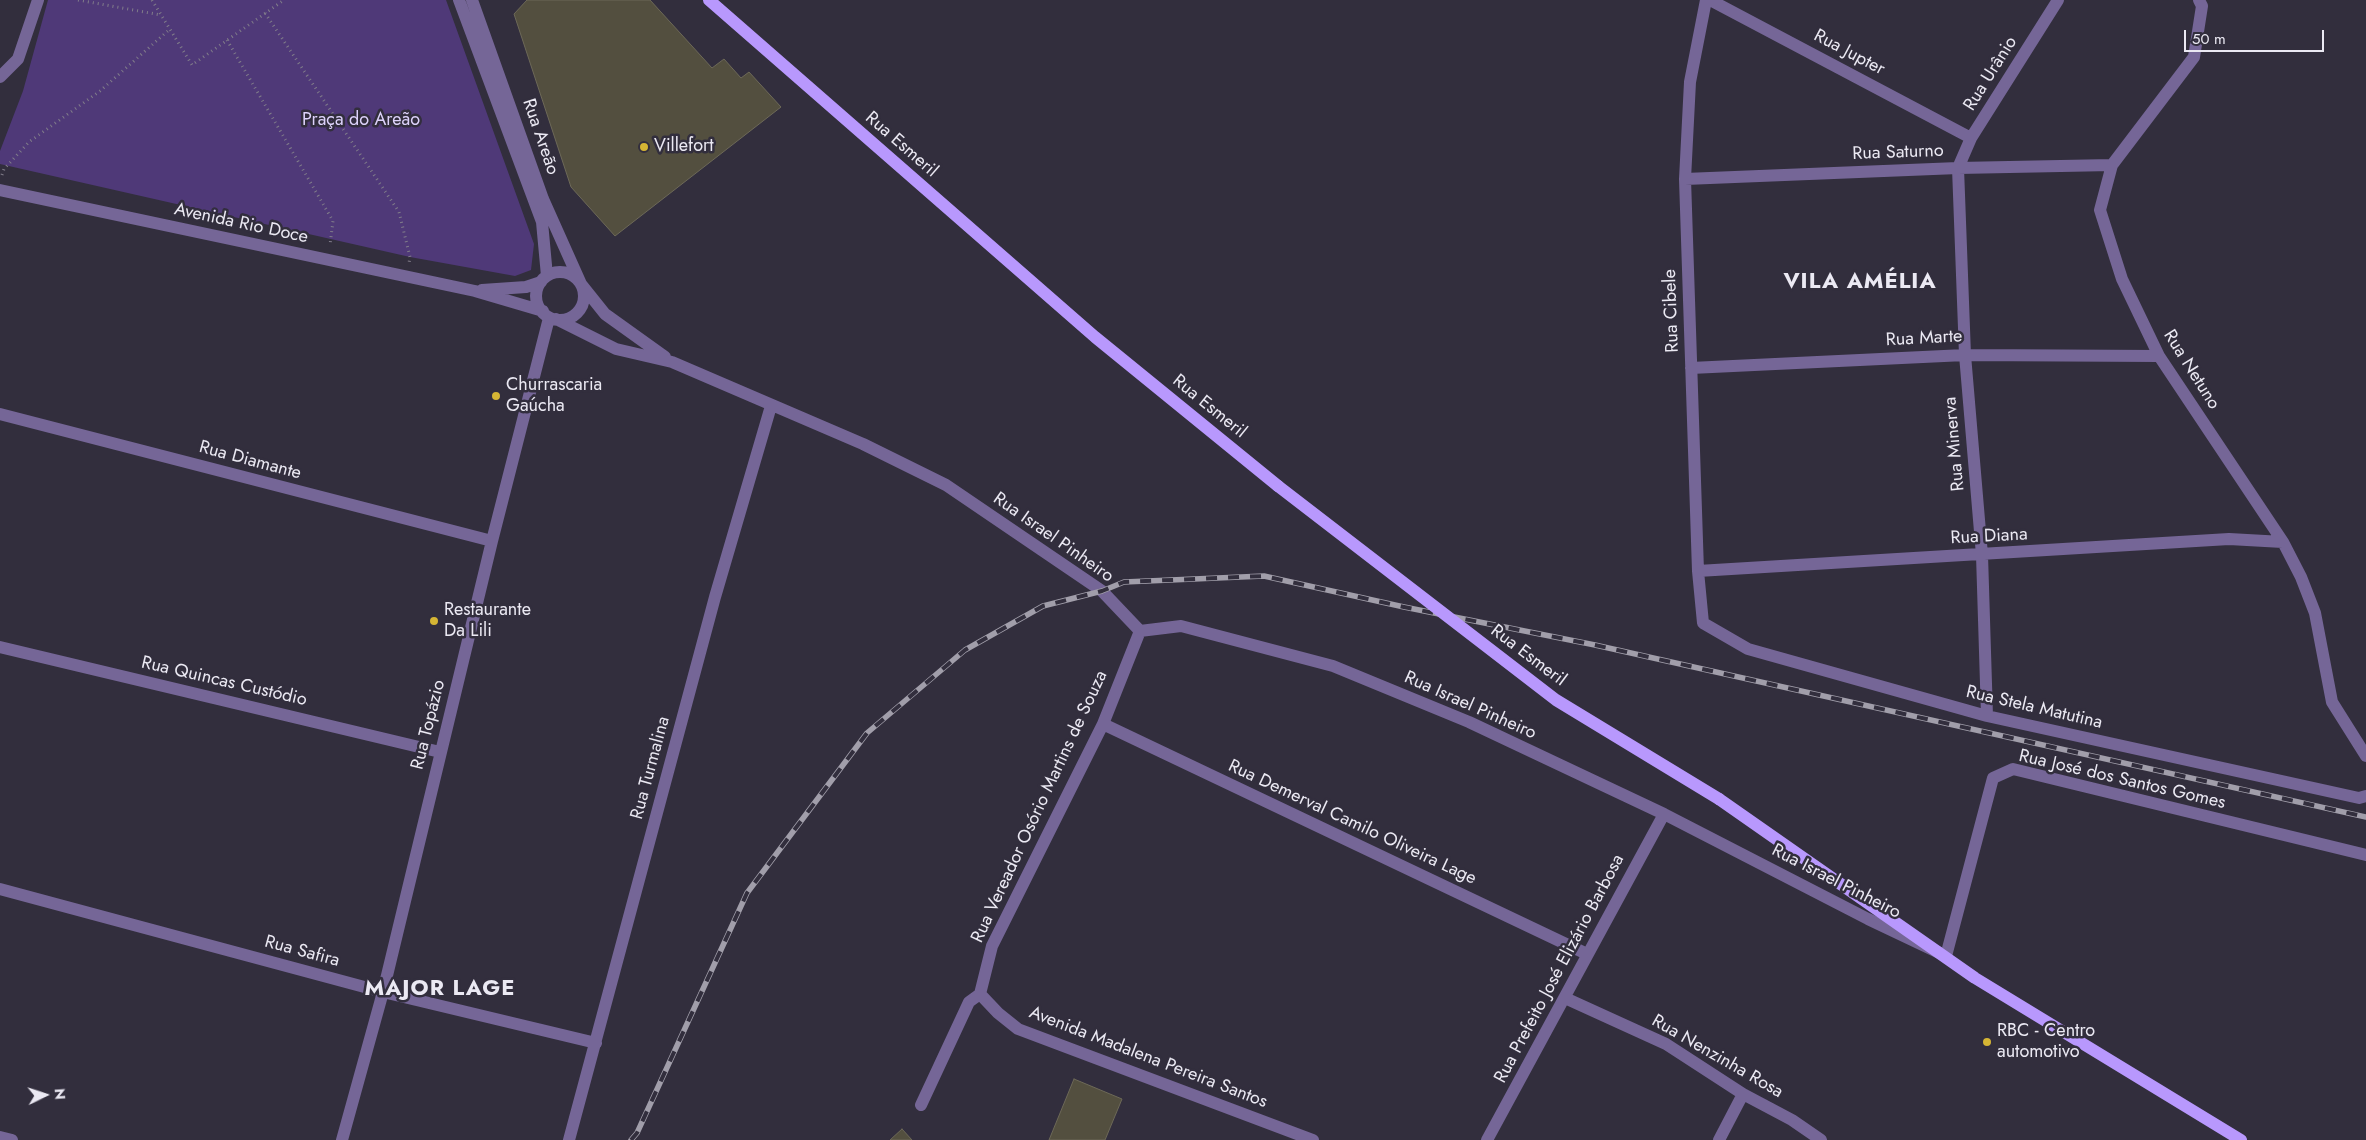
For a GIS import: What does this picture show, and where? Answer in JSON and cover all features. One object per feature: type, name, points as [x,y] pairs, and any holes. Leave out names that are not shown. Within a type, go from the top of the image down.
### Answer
[{"type":"main road","name":"Rua Esmeril","points":[[709,0],[1095,337],[1278,486],[1556,700],[1719,799],[1946,956]]},
{"type":"main road","name":"Rua Israel Pinheiro","points":[[1946,956],[1975,978],[2241,1140]]},
{"type":"street","points":[[0,77],[18,59],[38,0]]},
{"type":"street","name":"Rua Areão","points":[[459,0],[542,222],[544,279]]},
{"type":"street","name":"Rua Areão","points":[[472,0],[543,199],[581,284]]},
{"type":"street","name":"Rua Cibele","points":[[1702,623],[1698,570],[1685,179],[1690,82],[1706,0]]},
{"type":"street","name":"Rua Jupter","points":[[1710,0],[1971,138]]},
{"type":"street","name":"Rua Urânio","points":[[1958,168],[1971,138],[2058,0]]},
{"type":"street","name":"Rua Netuno","points":[[2200,0],[2202,6],[2194,57],[2112,165],[2100,210],[2122,279],[2159,356],[2283,542],[2301,576],[2315,613],[2332,702],[2366,756]]},
{"type":"street","name":"Rua Saturno","points":[[1685,179],[1958,168],[2112,165]]},
{"type":"street","name":"Rua Minerva","points":[[1958,168],[1966,355],[1982,555],[1987,716]]},
{"type":"street","name":"Avenida Rio Doce","points":[[0,190],[405,278],[475,291],[549,316]]},
{"type":"street","points":[[562,272],[576,278],[581,284],[584,291],[582,306],[571,317],[549,316],[536,297],[544,279],[562,272]]},
{"type":"street","name":"Avenida Rio Doce","points":[[475,291],[526,287],[544,279]]},
{"type":"street","name":"Rua Israel Pinheiro","points":[[581,284],[605,314],[672,362]]},
{"type":"street","name":"Rua Israel Pinheiro","points":[[549,316],[616,349],[672,362],[863,444],[946,485],[1102,591],[1140,631],[1181,626],[1333,666],[1469,722],[1664,814],[1868,919],[1946,956]]},
{"type":"street","name":"Rua Topázio","points":[[342,1140],[383,992],[440,752],[549,316]]},
{"type":"street","name":"Rua Marte","points":[[1691,368],[1966,355],[2159,356]]},
{"type":"street","name":"Rua Turmalina","points":[[569,1140],[715,597],[771,406]]},
{"type":"street","name":"Rua Diamante","points":[[0,414],[492,541]]},
{"type":"street","name":"Rua Diana","points":[[1698,570],[1982,555],[2229,539],[2283,542]]},
{"type":"street","name":"Rua Stela Matutina","points":[[1702,623],[1748,649],[1987,716],[2349,796],[2359,798],[2366,796]]},
{"type":"street","name":"Rua Vereador Osório Martins de Souza","points":[[921,1105],[969,1002],[980,994],[992,946],[1103,724],[1140,631]]},
{"type":"street","name":"Rua Quincas Custódio","points":[[0,647],[440,752]]},
{"type":"street","name":"Rua Demerval Camilo Oliveira Lage","points":[[1103,724],[1587,954]]},
{"type":"street","name":"Rua José dos Santos Gomes","points":[[1946,956],[1993,778],[2013,769],[2366,855]]},
{"type":"street","name":"Rua Prefeito José Elizário Barbosa","points":[[1487,1140],[1664,814]]},
{"type":"street","name":"Rua Safira","points":[[0,889],[383,992],[596,1043]]},
{"type":"street","name":"Avenida Madalena Pereira Santos","points":[[980,994],[998,1013],[1018,1029],[1313,1140]]},
{"type":"street","name":"Rua Nenzinha Rosa","points":[[1565,998],[1666,1044],[1743,1094],[1792,1120],[1820,1140]]},
{"type":"street","points":[[1719,1140],[1743,1094]]},
{"type":"street","points":[[0,1137],[12,1140]]},
{"type":"path","points":[[78,0],[162,15]]},
{"type":"path","points":[[152,0],[192,65],[284,0]]},
{"type":"path","points":[[265,13],[399,212],[410,257],[405,278]]},
{"type":"path","points":[[0,182],[4,169],[29,142],[100,91],[170,28]]},
{"type":"path","points":[[227,40],[332,221],[328,261]]},
{"type":"green space","name":"Praça do Areão","points":[[48,0],[446,0],[534,244],[531,270],[515,276],[410,257],[0,164],[0,151],[23,91]]},
{"type":"building","name":"Villefort","points":[[527,0],[650,0],[712,68],[724,59],[741,78],[749,72],[781,107],[615,236],[571,187],[514,14]]},
{"type":"building","points":[[1074,1079],[1122,1099],[1105,1140],[1049,1140]]},
{"type":"building","points":[[902,1129],[912,1140],[890,1140]]},
{"type":"railway","points":[[631,1140],[637,1133],[747,893],[867,733],[965,650],[1043,606],[1102,591],[1124,582],[1264,576],[1404,607],[1595,645],[2366,817]]},
{"type":"place","name":"Villefort","points":[[644,147]]},
{"type":"place","name":"Churrascaria Gaúcha","points":[[496,396]]},
{"type":"place","name":"Restaurante Da Lili","points":[[434,621]]},
{"type":"place","name":"RBC - Centro automotivo","points":[[1987,1042]]},
{"type":"district","name":"VILA AMÉLIA","points":[[1860,283]]},
{"type":"district","name":"MAJOR LAGE","points":[[440,990]]}]
